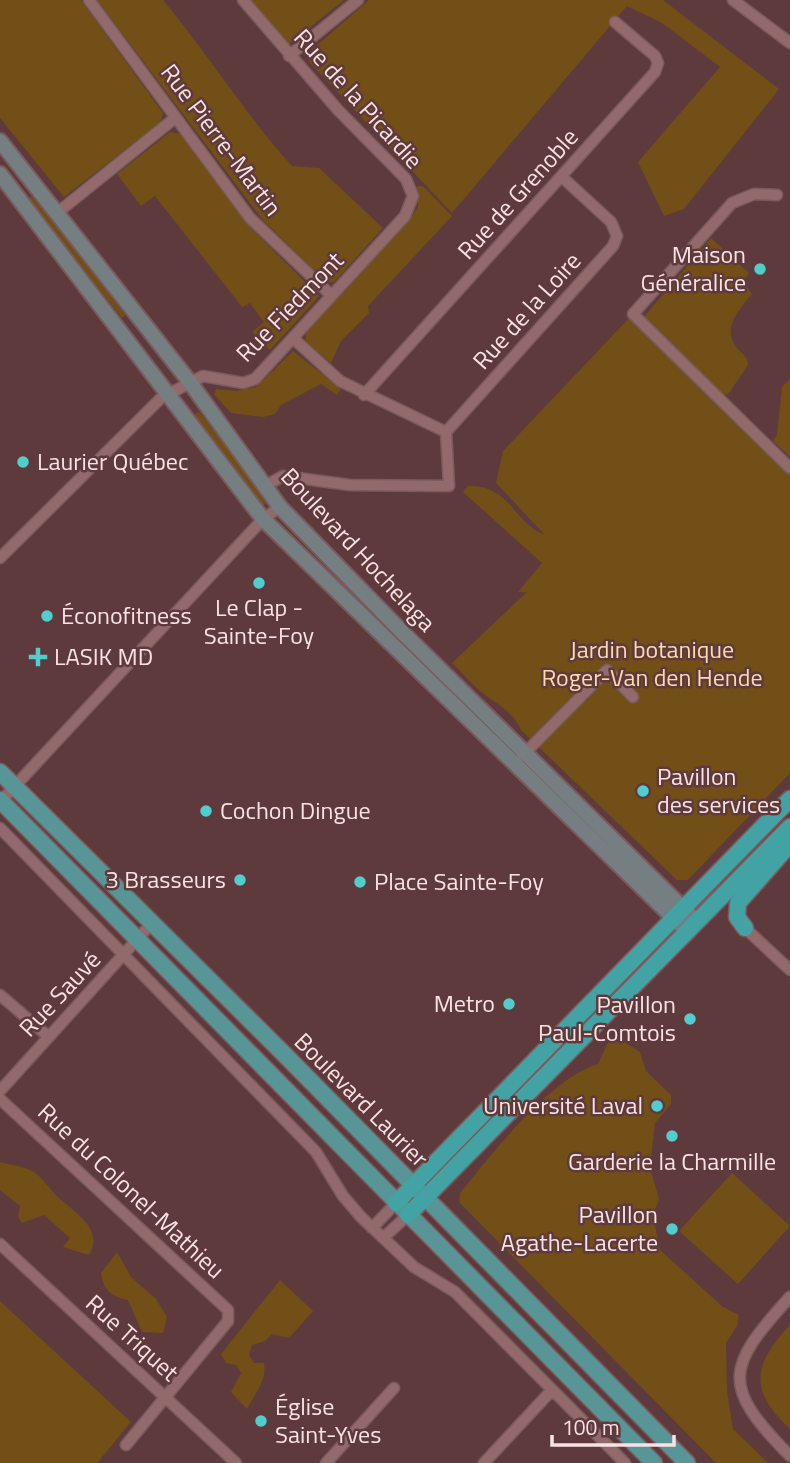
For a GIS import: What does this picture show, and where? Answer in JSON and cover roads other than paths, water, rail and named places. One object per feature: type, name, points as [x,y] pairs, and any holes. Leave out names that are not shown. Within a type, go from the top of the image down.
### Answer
[{"type":"highway","points":[[402,1209],[414,1186],[790,799]]},
{"type":"highway","points":[[402,1209],[426,1198],[790,827]]},
{"type":"highway","points":[[745,928],[737,917],[738,903],[790,844]]},
{"type":"main road","name":"Boulevard Hochelaga","points":[[0,141],[85,253],[189,381],[280,507],[525,753],[692,927]]},
{"type":"main road","name":"Boulevard Hochelaga","points":[[0,174],[263,519],[515,764],[678,913]]},
{"type":"main road","name":"Boulevard Laurier","points":[[0,772],[687,1463]]},
{"type":"main road","name":"Boulevard Laurier","points":[[0,801],[654,1463]]},
{"type":"main road","points":[[670,1446],[693,1463]]},
{"type":"street","name":"Rue Pierre-Martin","points":[[89,0],[250,218],[331,295]]},
{"type":"street","name":"Rue de la Picardie","points":[[243,0],[289,56],[406,179],[413,195]]},
{"type":"street","points":[[289,56],[358,0]]},
{"type":"street","points":[[733,0],[790,43]]},
{"type":"street","name":"Rue de Grenoble","points":[[364,395],[655,72],[658,63],[655,56],[615,22]]},
{"type":"street","points":[[57,213],[175,118]]},
{"type":"street","name":"Rue de la Loire","points":[[446,432],[613,246],[617,236],[611,222],[562,177]]},
{"type":"street","points":[[776,195],[754,194],[732,203],[632,314],[790,468]]},
{"type":"street","name":"Rue Fiedmont","points":[[0,558],[85,470],[169,393],[203,376],[243,383],[255,379],[405,216],[413,195]]},
{"type":"street","points":[[265,486],[283,476],[350,485],[449,486],[446,432],[364,395],[340,381],[294,339]]},
{"type":"street","points":[[0,801],[263,519],[280,507]]},
{"type":"street","points":[[515,764],[607,670],[633,697]]},
{"type":"street","points":[[0,828],[316,1152],[343,1196],[372,1228],[414,1267],[455,1292],[625,1463]]},
{"type":"street","name":"Rue Sauvé","points":[[0,1091],[151,924]]},
{"type":"street","points":[[745,928],[790,970]]},
{"type":"street","points":[[0,995],[49,1037]]},
{"type":"street","name":"Rue du Colonel-Mathieu","points":[[0,1099],[228,1310],[229,1316],[164,1395]]},
{"type":"street","points":[[383,1238],[402,1209]]},
{"type":"street","name":"Boulevard Laurier","points":[[372,1228],[402,1209]]},
{"type":"street","name":"Rue Triquet","points":[[0,1244],[236,1463]]},
{"type":"street","points":[[790,1297],[751,1342],[740,1376],[742,1394],[748,1409],[790,1456]]},
{"type":"street","points":[[326,1463],[394,1388]]},
{"type":"street","points":[[485,1463],[552,1390]]},
{"type":"street","points":[[126,1445],[164,1395]]},
{"type":"place","name":"Maison Généralice","points":[[760,269]]},
{"type":"place","name":"Laurier Québec","points":[[23,462]]},
{"type":"place","name":"Le Clap - Sainte-Foy","points":[[259,583]]},
{"type":"place","name":"Éconofitness","points":[[47,616]]},
{"type":"place","name":"LASIK MD","points":[[38,657]]},
{"type":"place","name":"Pavillon des services","points":[[643,791]]},
{"type":"place","name":"Cochon Dingue","points":[[206,811]]},
{"type":"place","name":"3 Brasseurs","points":[[240,880]]},
{"type":"place","name":"Place Sainte-Foy","points":[[360,882]]},
{"type":"place","name":"Metro","points":[[509,1004]]},
{"type":"place","name":"Pavillon Paul-Comtois","points":[[690,1019]]},
{"type":"place","name":"Université Laval","points":[[657,1106]]},
{"type":"place","name":"Garderie la Charmille","points":[[672,1136]]},
{"type":"place","name":"Pavillon Agathe-Lacerte","points":[[672,1229]]},
{"type":"place","name":"Église Saint-Yves","points":[[261,1421]]},
{"type":"park label","name":"Jardin botanique Roger-Van den Hende","points":[[652,664]]}]
